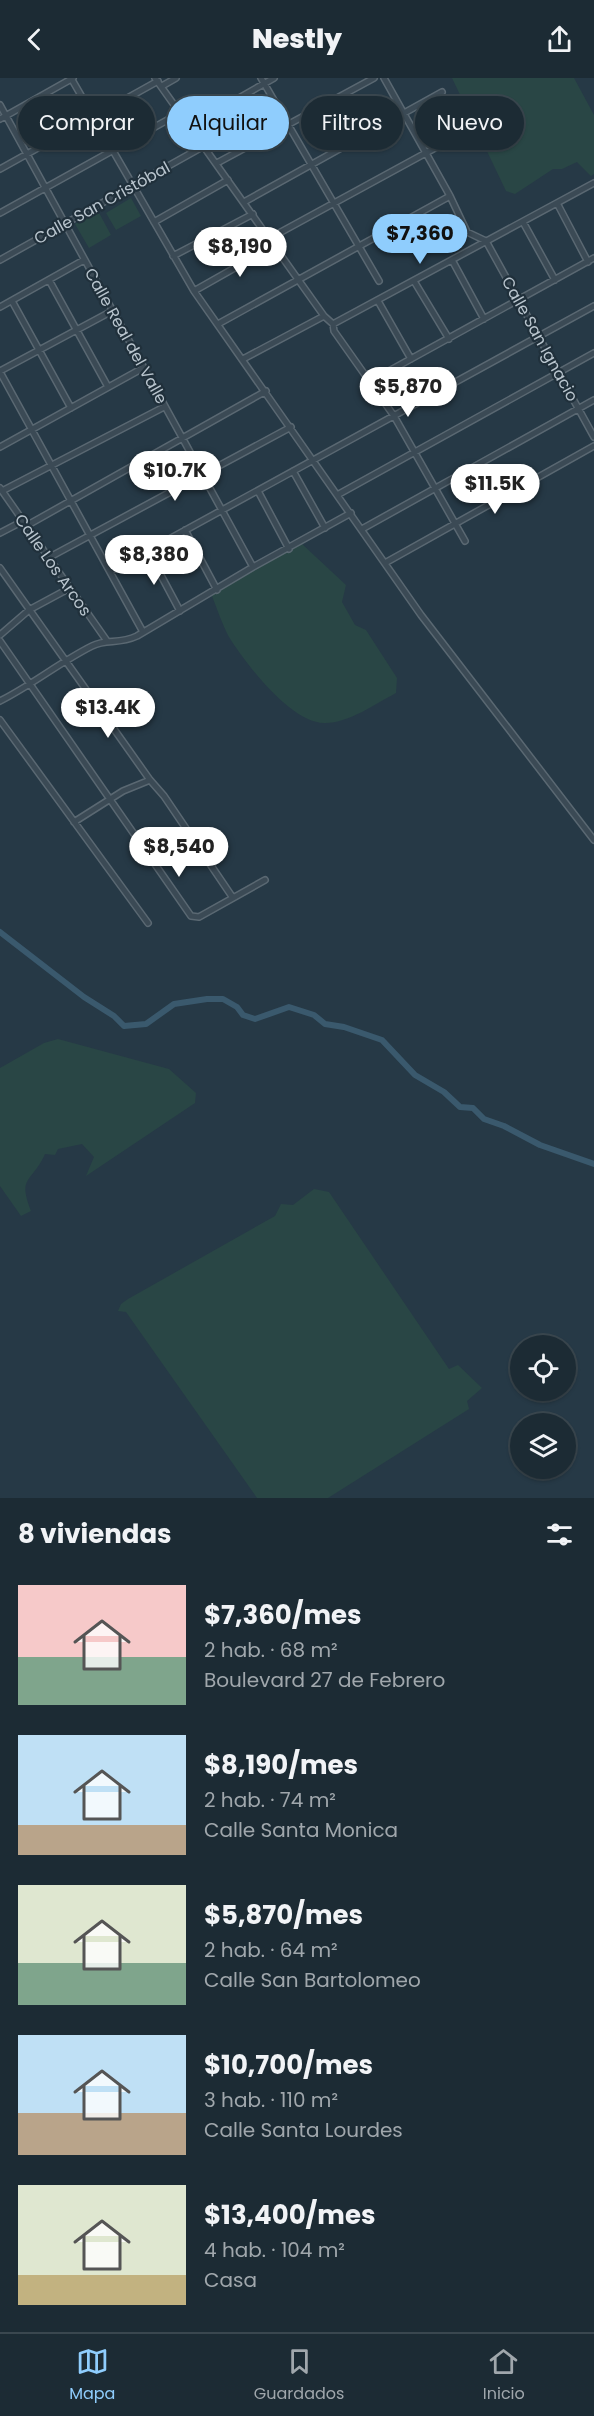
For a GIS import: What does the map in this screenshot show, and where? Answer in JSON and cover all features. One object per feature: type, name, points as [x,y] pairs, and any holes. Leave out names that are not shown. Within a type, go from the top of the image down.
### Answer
[{"type":"street","points":[[3,117],[72,78],[82,96]]},
{"type":"street","points":[[132,96],[158,82],[176,78]]},
{"type":"street","points":[[239,96],[263,81],[274,78]]},
{"type":"street","points":[[289,123],[374,78]]},
{"type":"street","points":[[384,78],[394,96]]},
{"type":"street","points":[[263,81],[271,96]]},
{"type":"street","points":[[158,82],[168,96]]},
{"type":"street","points":[[442,92],[403,113],[450,196],[467,232],[486,241]]},
{"type":"street","name":"Calle Real del Valle","points":[[0,105],[3,117],[28,154],[253,567]]},
{"type":"street","points":[[0,213],[167,120]]},
{"type":"street","points":[[289,127],[379,281]]},
{"type":"street","points":[[0,169],[35,150]]},
{"type":"street","name":"Calle San Cristóbal","points":[[0,260],[197,150]]},
{"type":"street","points":[[207,150],[324,316],[333,324],[334,331],[394,416],[465,541]]},
{"type":"street","points":[[217,163],[240,150]]},
{"type":"street","points":[[244,202],[336,150]]},
{"type":"street","points":[[270,238],[431,150]]},
{"type":"street","points":[[113,151],[194,291],[339,494],[421,615],[594,840]]},
{"type":"street","points":[[154,222],[228,180]]},
{"type":"street","points":[[333,324],[594,183]]},
{"type":"street","points":[[218,324],[450,196]]},
{"type":"street","points":[[369,382],[591,260],[557,203]]},
{"type":"street","points":[[174,256],[253,214]]},
{"type":"street","points":[[522,222],[555,280]]},
{"type":"street","name":"Calle San Ignacio","points":[[486,241],[594,437]]},
{"type":"street","points":[[194,291],[275,245]]},
{"type":"street","points":[[0,307],[84,260]]},
{"type":"street","points":[[452,260],[484,319]]},
{"type":"street","points":[[49,280],[108,387]]},
{"type":"street","points":[[414,281],[448,339]]},
{"type":"street","points":[[12,301],[71,408]]},
{"type":"street","points":[[378,301],[411,359]]},
{"type":"street","points":[[111,572],[594,306]]},
{"type":"street","points":[[112,311],[0,372],[143,632]]},
{"type":"street","points":[[243,359],[324,316]]},
{"type":"street","points":[[339,494],[594,353]]},
{"type":"street","points":[[0,447],[143,368]]},
{"type":"street","points":[[0,533],[72,500],[266,391]]},
{"type":"street","points":[[362,529],[594,400]]},
{"type":"street","points":[[1,489],[53,466],[164,407]]},
{"type":"street","points":[[48,558],[291,427]]},
{"type":"street","points":[[385,563],[594,446]]},
{"type":"street","points":[[293,471],[325,528]]},
{"type":"street","name":"Calle Los Arcos","points":[[1,489],[106,641]]},
{"type":"street","points":[[258,491],[289,549]]},
{"type":"street","points":[[0,701],[32,685],[67,660],[106,641],[120,643],[143,632],[351,513]]},
{"type":"street","points":[[185,531],[217,590]]},
{"type":"street","points":[[148,551],[180,611]]},
{"type":"street","points":[[0,568],[150,780],[164,796],[233,898]]},
{"type":"street","points":[[0,635],[29,610],[68,589]]},
{"type":"street","points":[[0,641],[112,799],[191,916],[199,917],[265,880]]},
{"type":"street","points":[[0,720],[148,923]]},
{"type":"street","points":[[74,822],[150,780]]},
{"type":"green space","points":[[452,78],[574,78],[594,115],[594,174],[591,176],[577,162],[562,169],[553,169],[515,194],[506,191],[486,150],[524,150],[524,96],[461,96]]},
{"type":"green space","points":[[131,198],[141,216],[116,230],[106,213]]},
{"type":"green space","points":[[98,211],[111,235],[89,248],[75,224]]},
{"type":"green space","points":[[302,544],[346,585],[342,602],[355,625],[366,630],[397,678],[396,693],[362,712],[334,722],[312,721],[298,714],[271,690],[246,662],[229,637],[211,594],[216,588]]},
{"type":"green space","points":[[58,1039],[169,1069],[196,1093],[195,1103],[86,1176],[94,1157],[82,1144],[58,1149],[55,1155],[45,1154],[26,1185],[25,1191],[31,1211],[21,1216],[0,1186],[0,1068],[44,1043]]},
{"type":"green space","points":[[314,1189],[329,1192],[449,1369],[458,1365],[482,1388],[467,1401],[469,1409],[328,1498],[257,1498],[126,1312],[118,1311],[121,1304],[128,1299],[275,1216],[281,1204],[293,1205]]},
{"type":"waterway","points":[[0,932],[84,997],[114,1016],[124,1026],[146,1024],[174,1004],[207,999],[223,999],[237,1007],[243,1015],[255,1019],[289,1007],[314,1015],[325,1024],[344,1027],[382,1040],[415,1075],[444,1092],[460,1107],[473,1108],[484,1119],[504,1126],[540,1145],[594,1164]]}]
